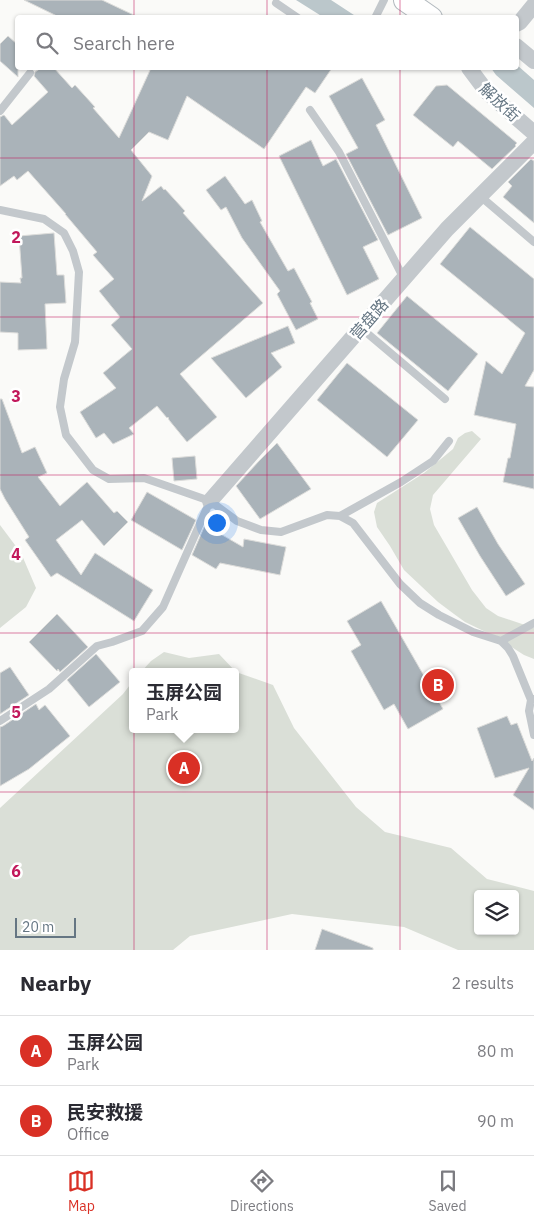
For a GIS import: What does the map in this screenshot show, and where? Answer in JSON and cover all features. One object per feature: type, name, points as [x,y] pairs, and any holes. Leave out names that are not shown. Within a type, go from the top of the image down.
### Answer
[{"type":"street","points":[[405,0],[426,15]]},
{"type":"street","points":[[519,22],[534,5]]},
{"type":"street","points":[[519,48],[534,61]]},
{"type":"street","name":"解放街","points":[[470,70],[487,92],[534,133]]},
{"type":"street","name":"营盘路","points":[[210,501],[447,229],[534,142]]},
{"type":"lane","points":[[376,15],[384,0]]},
{"type":"lane","points":[[276,2],[294,15]]},
{"type":"lane","points":[[0,111],[30,73]]},
{"type":"lane","points":[[310,110],[339,152],[404,279]]},
{"type":"lane","points":[[480,196],[534,242]]},
{"type":"lane","points":[[0,210],[44,219],[64,233],[73,251],[79,272],[75,342],[64,378],[60,407],[66,435],[93,470],[109,479],[144,478],[210,501],[237,521],[261,530],[281,532],[327,515],[340,516],[353,522],[400,584],[420,603],[473,632],[501,641],[508,648],[533,699],[529,711],[534,735]]},
{"type":"lane","points":[[361,328],[445,399]]},
{"type":"lane","points":[[340,516],[433,462],[450,441]]},
{"type":"lane","points":[[0,721],[49,688],[97,646],[142,631],[163,607],[210,501]]},
{"type":"lane","points":[[501,641],[534,623]]},
{"type":"shaded area","points":[[296,0],[331,0],[354,15],[320,15]]},
{"type":"shaded area","points":[[519,67],[534,80],[534,108],[492,70],[519,70]]},
{"type":"shaded area","points":[[472,431],[481,439],[433,495],[430,509],[434,525],[472,590],[486,608],[498,616],[534,628],[534,659],[465,622],[438,602],[404,570],[377,527],[374,512],[377,503],[424,473],[453,449],[458,438]]},
{"type":"shaded area","points":[[0,525],[21,553],[36,588],[26,607],[0,628]]},
{"type":"shaded area","points":[[164,652],[189,658],[219,654],[232,668],[145,668]]},
{"type":"shaded area","points":[[239,673],[273,685],[294,728],[356,807],[385,832],[451,848],[487,879],[534,891],[534,950],[458,950],[404,927],[292,914],[190,936],[173,950],[0,950],[0,808],[123,694],[129,686],[129,733],[239,733]]},
{"type":"building","points":[[24,0],[102,0],[134,15],[55,15]]},
{"type":"building","points":[[8,36],[15,42],[15,70],[18,70],[18,77],[0,61],[0,44]]},
{"type":"building","points":[[38,70],[56,70],[72,88],[75,85],[119,138],[150,70],[331,70],[315,93],[306,87],[264,149],[187,96],[168,140],[149,132],[131,150],[152,176],[142,201],[161,186],[165,189],[185,211],[183,213],[263,303],[180,374],[217,417],[187,442],[157,406],[129,428],[134,434],[113,444],[104,433],[96,438],[80,412],[116,388],[103,373],[132,349],[111,325],[120,317],[99,291],[114,279],[93,255],[97,252],[28,171],[17,180],[14,176],[0,186],[0,117],[4,115],[12,125],[48,92],[34,76]]},
{"type":"building","points":[[362,78],[385,120],[376,125],[422,218],[388,235],[346,154],[358,148],[329,96]]},
{"type":"building","points":[[447,85],[517,143],[492,169],[458,141],[453,147],[413,115],[436,86]]},
{"type":"building","points":[[311,140],[323,166],[336,159],[378,240],[363,247],[379,279],[347,295],[279,156]]},
{"type":"building","points":[[531,159],[534,161],[534,223],[503,197],[512,186],[508,182]]},
{"type":"building","points":[[225,176],[245,204],[252,200],[262,221],[260,222],[288,271],[294,268],[312,302],[310,303],[318,319],[296,330],[277,294],[280,291],[242,238],[226,207],[221,210],[206,190]]},
{"type":"building","points":[[470,227],[534,279],[534,370],[525,386],[534,387],[534,489],[503,482],[508,458],[510,458],[516,424],[474,415],[486,361],[502,374],[525,333],[440,264]]},
{"type":"building","points":[[54,233],[57,275],[64,275],[66,303],[45,304],[47,349],[18,350],[18,333],[0,332],[0,282],[21,283],[19,236]]},
{"type":"building","points":[[407,296],[478,354],[448,391],[377,333]]},
{"type":"building","points":[[288,326],[295,343],[271,353],[282,367],[246,398],[211,358]]},
{"type":"building","points":[[347,363],[418,420],[387,457],[317,400]]},
{"type":"building","points":[[0,399],[2,399],[22,453],[35,447],[47,473],[38,477],[60,506],[87,482],[114,513],[117,511],[128,522],[104,546],[82,520],[56,540],[81,575],[95,553],[153,590],[134,621],[57,573],[51,577],[25,540],[29,537],[0,489]]},
{"type":"building","points":[[277,443],[311,489],[260,519],[236,486]]},
{"type":"building","points":[[195,456],[197,479],[174,481],[172,458]]},
{"type":"building","points":[[147,492],[196,520],[182,550],[131,520]]},
{"type":"building","points":[[477,507],[498,544],[525,584],[506,596],[458,518]]},
{"type":"building","points":[[205,525],[243,547],[244,539],[286,547],[280,575],[220,563],[216,569],[192,555]]},
{"type":"building","points":[[381,601],[443,709],[408,729],[394,704],[384,710],[351,651],[361,645],[347,621]]},
{"type":"building","points":[[57,614],[88,647],[60,672],[29,642]]},
{"type":"building","points":[[96,654],[120,682],[89,707],[67,680]]},
{"type":"building","points":[[10,667],[29,695],[0,714],[0,673]]},
{"type":"building","points":[[36,704],[39,710],[45,705],[70,736],[29,769],[0,786],[0,727]]},
{"type":"building","points":[[507,716],[511,725],[517,723],[532,761],[534,758],[534,810],[513,795],[529,768],[495,778],[477,728]]},
{"type":"building","points":[[322,929],[373,948],[373,950],[315,950]]},
{"type":"place","name":"民安救援","points":[[438,685]]},
{"type":"place","name":"玉屏公园","points":[[184,768]]}]
